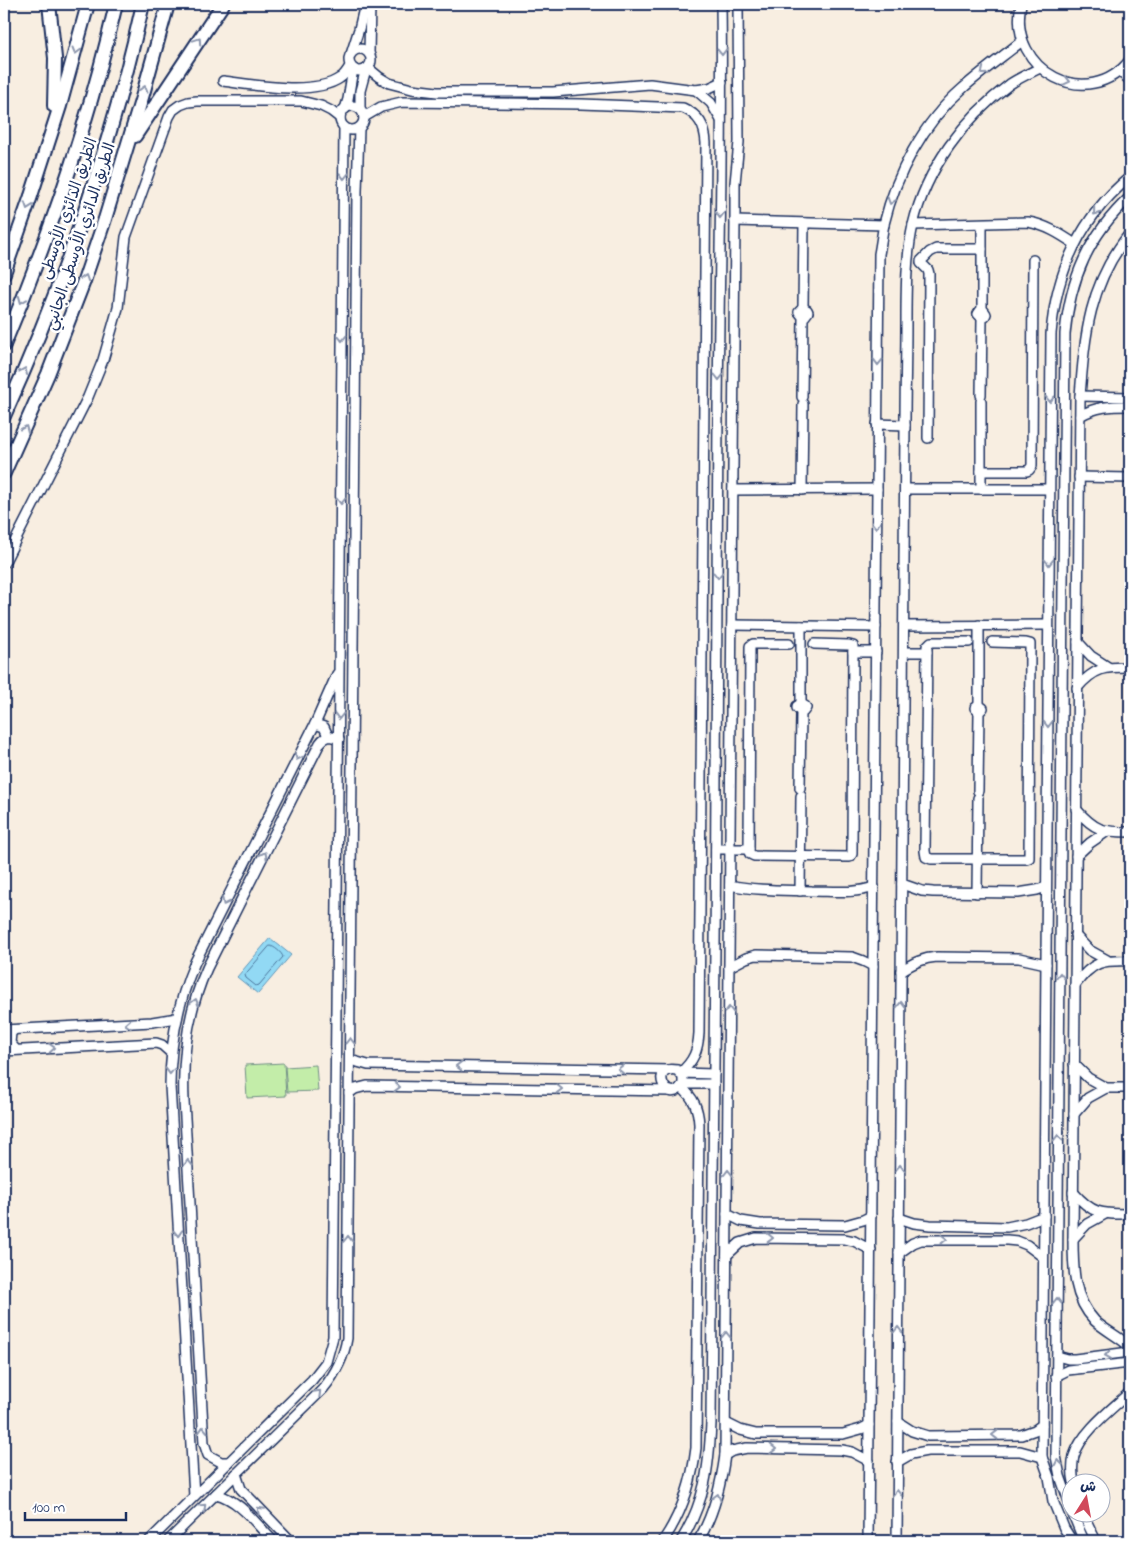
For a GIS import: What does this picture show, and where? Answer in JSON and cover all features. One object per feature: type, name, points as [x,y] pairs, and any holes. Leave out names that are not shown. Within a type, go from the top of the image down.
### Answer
[{"type":"highway","points":[[49,4],[56,73],[50,135]]},
{"type":"highway","points":[[4,273],[69,76],[88,4]]},
{"type":"highway","name":"الطريق الدائري الأوسطى","points":[[4,345],[36,265],[68,174],[98,74],[116,4]]},
{"type":"highway","name":"الطريق الدائري الأوسطى","points":[[4,416],[45,320],[84,212],[118,104],[144,4]]},
{"type":"highway","name":"الطريق الدائري الأوسطى الجانبي","points":[[4,473],[36,404],[73,312],[150,71],[168,4]]},
{"type":"highway","points":[[124,155],[147,117],[223,4]]},
{"type":"street","points":[[345,109],[352,68],[348,58],[357,37],[366,4]]},
{"type":"street","points":[[344,127],[351,130],[358,128],[363,122],[360,91],[371,61],[369,53],[370,4]]},
{"type":"street","points":[[680,1541],[688,1529],[699,1504],[708,1471],[710,1454],[716,848],[719,232],[722,82],[721,4]]},
{"type":"street","points":[[698,1541],[711,1516],[718,1495],[725,1455],[726,1423],[738,4]]},
{"type":"street","points":[[1021,4],[1019,25],[1022,41],[1029,55],[1040,68],[1051,76],[1065,81],[1093,82],[1107,78],[1119,71],[1130,60]]},
{"type":"street","points":[[868,1541],[879,254],[890,201],[900,175],[918,143],[935,118],[962,89],[1022,41]]},
{"type":"street","points":[[352,51],[361,48],[369,53]]},
{"type":"street","points":[[352,68],[358,71],[367,69],[389,83],[412,89],[437,92],[553,92],[650,84],[696,90],[709,88],[722,82]]},
{"type":"street","points":[[223,81],[276,87],[314,87],[340,78],[352,68]]},
{"type":"street","points":[[897,1541],[906,288],[908,256],[918,207],[927,185],[952,141],[990,100],[1011,83],[1040,68]]},
{"type":"street","points":[[1119,71],[1130,80]]},
{"type":"street","points":[[696,90],[711,103],[721,120]]},
{"type":"street","points":[[4,563],[88,397],[104,360],[118,308],[126,237],[163,132],[173,110],[180,105],[197,101],[301,101],[321,106],[331,111],[340,118],[344,127],[334,1329],[329,1354],[320,1372],[149,1541]]},
{"type":"street","points":[[362,113],[402,102],[683,108],[698,118],[706,134],[699,1034],[697,1051],[681,1073]]},
{"type":"street","points":[[340,118],[341,113],[345,109],[352,106],[362,113]]},
{"type":"street","points":[[168,1541],[331,1379],[343,1356],[347,1330],[358,128]]},
{"type":"street","points":[[1072,1541],[1064,1528],[1053,1501],[1042,1457],[1050,376],[1053,310],[1061,277],[1075,244],[1085,227],[1112,194],[1130,177]]},
{"type":"street","points":[[1062,1482],[1056,1456],[1056,1356],[1065,334],[1072,290],[1080,267],[1097,235],[1130,196]]},
{"type":"street","points":[[735,221],[884,225]]},
{"type":"street","points":[[802,490],[804,223]]},
{"type":"street","points":[[913,225],[1036,223],[1075,244]]},
{"type":"street","points":[[981,489],[982,224]]},
{"type":"street","points":[[719,232],[735,232]]},
{"type":"street","points":[[1130,232],[1107,268],[1096,294],[1086,331],[1080,396],[1073,1192],[1074,1279],[1078,1295],[1096,1321],[1130,1347]]},
{"type":"street","points":[[928,438],[929,272],[921,261],[936,249],[982,249]]},
{"type":"street","points":[[981,471],[1027,471],[1032,466],[1033,260]]},
{"type":"street","points":[[1050,376],[1064,376]]},
{"type":"street","points":[[1080,396],[1130,397]]},
{"type":"street","points":[[1080,416],[1095,408],[1104,406],[1130,406]]},
{"type":"street","points":[[877,424],[905,425]]},
{"type":"street","points":[[1079,477],[1130,478]]},
{"type":"street","points":[[733,490],[877,489]]},
{"type":"street","points":[[905,489],[1049,489]]},
{"type":"street","points":[[340,532],[354,532]]},
{"type":"street","points":[[718,552],[733,552]]},
{"type":"street","points":[[732,625],[876,627]]},
{"type":"street","points":[[904,626],[1048,625]]},
{"type":"street","points":[[800,891],[801,626]]},
{"type":"street","points":[[977,893],[979,626]]},
{"type":"street","points":[[970,642],[931,642],[928,644],[926,857],[931,859],[1028,858],[1030,647],[1028,643],[992,642]]},
{"type":"street","points":[[1078,642],[1091,656],[1108,667]]},
{"type":"street","points":[[789,644],[753,644],[750,646],[750,854],[754,856],[850,857],[852,855],[853,646],[814,644]]},
{"type":"street","points":[[854,652],[876,652]]},
{"type":"street","points":[[904,652],[927,652]]},
{"type":"street","points":[[194,1496],[170,1102],[171,1053],[177,1018],[195,962],[315,724],[333,686],[340,664]]},
{"type":"street","points":[[1078,688],[1091,675],[1108,667],[1130,667]]},
{"type":"street","points":[[315,724],[324,727],[328,736]]},
{"type":"street","points":[[229,1462],[221,1462],[208,1455],[204,1444],[184,1101],[186,1038],[193,1007],[207,968],[320,743],[328,736],[334,736],[339,739]]},
{"type":"street","points":[[1076,809],[1090,823],[1106,832],[1130,832]]},
{"type":"street","points":[[1076,856],[1090,842],[1106,832]]},
{"type":"street","points":[[716,848],[749,848]]},
{"type":"street","points":[[1029,851],[1047,851]]},
{"type":"street","points":[[902,884],[922,891],[977,893],[1028,892],[1046,887]]},
{"type":"street","points":[[730,885],[757,889],[800,891],[857,891],[874,886]]},
{"type":"street","points":[[1075,935],[1089,950],[1107,960],[1130,961]]},
{"type":"street","points":[[337,938],[351,938]]},
{"type":"street","points":[[729,967],[746,958],[765,955],[846,957],[863,961],[873,966]]},
{"type":"street","points":[[901,971],[918,960],[937,957],[1019,958],[1046,964]]},
{"type":"street","points":[[1075,985],[1089,970],[1107,960]]},
{"type":"street","points":[[4,1030],[152,1022],[177,1018]]},
{"type":"street","points":[[14,1030],[11,1033],[10,1043],[16,1050]]},
{"type":"street","points":[[4,1051],[156,1043],[162,1045],[171,1053]]},
{"type":"street","points":[[350,1060],[368,1065],[677,1070],[681,1073],[714,1074]]},
{"type":"street","points":[[1074,1064],[1088,1078],[1106,1088],[1130,1088]]},
{"type":"street","points":[[670,1070],[664,1074],[662,1081],[664,1088],[671,1091]]},
{"type":"street","points":[[663,1541],[678,1516],[684,1501],[693,1471],[696,1448],[699,1124],[697,1107],[682,1086],[683,1077],[681,1073]]},
{"type":"street","points":[[349,1093],[355,1089],[367,1086],[675,1091],[682,1086],[714,1084]]},
{"type":"street","points":[[1074,1114],[1088,1098],[1106,1088]]},
{"type":"street","points":[[1044,1156],[1049,1161],[1053,1161],[1058,1157]]},
{"type":"street","points":[[1044,1188],[1046,1185],[1052,1184],[1058,1188]]},
{"type":"street","points":[[1073,1192],[1087,1206],[1105,1214],[1130,1214]]},
{"type":"street","points":[[727,1214],[741,1221],[760,1224],[845,1224],[871,1216]]},
{"type":"street","points":[[1073,1239],[1087,1224],[1105,1214]]},
{"type":"street","points":[[899,1218],[930,1226],[1007,1227],[1026,1223],[1044,1216]]},
{"type":"street","points":[[727,1255],[740,1243],[756,1238],[844,1239],[854,1241],[871,1250]]},
{"type":"street","points":[[899,1253],[921,1240],[1007,1240],[1027,1244],[1043,1257]]},
{"type":"street","points":[[334,1329],[347,1330]]},
{"type":"street","points":[[1056,1356],[1075,1359],[1130,1352]]},
{"type":"street","points":[[1056,1376],[1068,1370],[1130,1363]]},
{"type":"street","points":[[1073,1472],[1074,1454],[1080,1443],[1130,1392]]},
{"type":"street","points":[[898,1422],[912,1431],[928,1436],[1013,1436],[1028,1433],[1042,1425]]},
{"type":"street","points":[[726,1423],[732,1428],[766,1434],[843,1434],[869,1425]]},
{"type":"street","points":[[725,1455],[732,1451],[747,1448],[842,1450],[852,1452],[869,1461]]},
{"type":"street","points":[[898,1462],[911,1454],[928,1451],[1020,1451],[1042,1457]]},
{"type":"street","points":[[236,1474],[241,1489],[291,1541]]},
{"type":"street","points":[[216,1494],[236,1503],[273,1541]]},
{"type":"street","points":[[1076,1522],[1084,1541]]},
{"type":"street","points":[[1087,1522],[1096,1541]]},
{"type":"street","points":[[156,1534],[163,1541]]},
{"type":"green space","points":[[284,1063],[286,1096],[247,1098],[245,1065]]},
{"type":"green space","points":[[316,1065],[318,1091],[287,1092],[285,1067]]},
{"type":"water","points":[[270,938],[291,955],[258,994],[237,977]]}]
